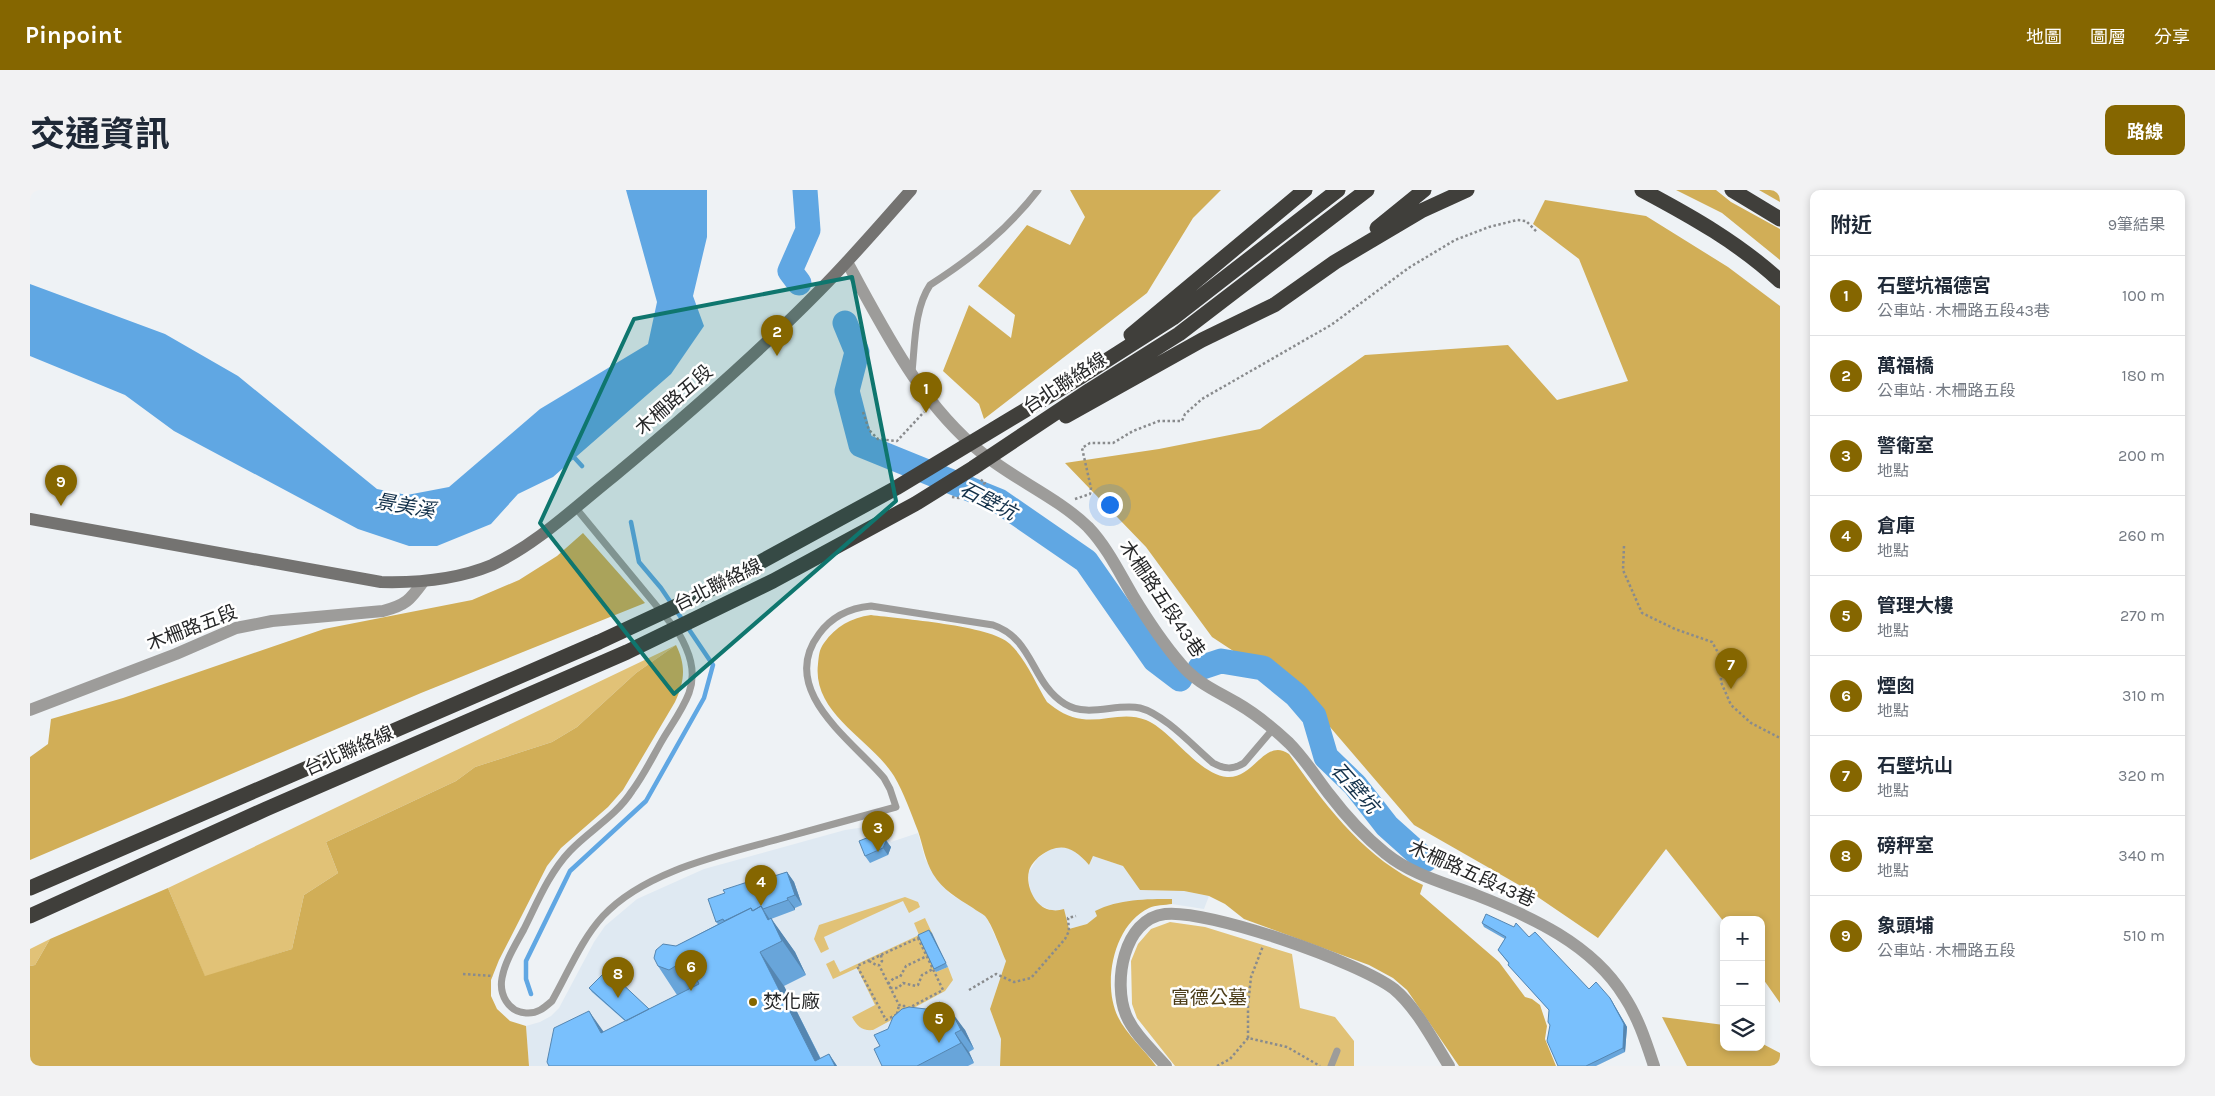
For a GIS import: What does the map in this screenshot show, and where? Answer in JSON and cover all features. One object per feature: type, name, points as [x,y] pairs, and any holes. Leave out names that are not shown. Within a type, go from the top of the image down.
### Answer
[{"type":"highway","points":[[1082,376],[1305,190]]},
{"type":"highway","name":"台北聯絡線","points":[[30,888],[599,642],[700,595],[840,519],[1082,376],[1173,318],[1338,190]]},
{"type":"highway","name":"台北聯絡線","points":[[30,916],[266,809],[628,652],[773,581],[915,504],[1092,395],[1179,334],[1367,190]]},
{"type":"highway","points":[[1092,395],[1274,305],[1335,262],[1424,190]]},
{"type":"highway","points":[[1335,262],[1421,211],[1467,190]]},
{"type":"highway","points":[[1642,190],[1697,220],[1758,260],[1780,281]]},
{"type":"highway","points":[[1732,190],[1780,219]]},
{"type":"main road","name":"木柵路五段","points":[[30,519],[380,582],[423,582],[460,576],[498,561],[533,541],[681,421],[748,360],[847,262],[911,190]]},
{"type":"street","name":"木柵路五段43巷","points":[[847,262],[895,349],[932,403],[950,424],[985,455],[1075,516],[1100,540],[1147,618],[1182,666],[1199,682],[1238,704],[1273,729],[1298,752],[1354,824],[1394,860],[1423,876],[1477,895],[1547,927],[1566,939],[1597,964],[1611,978],[1630,1006],[1654,1066]]},
{"type":"street","name":"木柵路五段","points":[[30,710],[176,654],[236,628],[272,621],[383,611],[399,607],[407,603],[423,582]]},
{"type":"street","points":[[1166,1066],[1137,1032],[1126,1015],[1121,989],[1123,956],[1127,945],[1140,928],[1158,915],[1178,914],[1267,935],[1358,968],[1394,990],[1416,1016],[1449,1066]]},
{"type":"lane","points":[[912,375],[919,314],[926,291],[930,285],[968,260],[1009,224],[1038,190]]},
{"type":"lane","points":[[575,508],[678,632],[687,647],[691,660],[692,679],[685,702],[632,791],[614,812],[570,851],[554,870],[515,945],[502,977],[501,989],[508,1004],[516,1011],[524,1013],[539,1011],[552,1001],[590,932],[616,904],[636,890],[661,877],[716,856],[896,807],[884,778],[822,712],[813,699],[809,684],[808,656],[814,640],[840,614],[857,608],[872,606],[993,625],[1005,629],[1017,638],[1025,648],[1043,682],[1054,697],[1068,706],[1084,710],[1130,707],[1146,710],[1162,720],[1213,763],[1222,768],[1238,767],[1244,763],[1273,729]]},
{"type":"lane","points":[[1331,1066],[1337,1051]]},
{"type":"path","points":[[1060,505],[1090,494],[1091,488],[1082,448],[1090,443],[1114,443],[1146,425],[1158,421],[1182,421],[1184,414],[1202,399],[1331,325],[1410,267],[1455,240],[1489,227],[1517,220],[1526,221],[1537,232]]},
{"type":"path","points":[[863,412],[869,430],[878,439],[897,441],[932,403]]},
{"type":"path","points":[[959,498],[985,483]]},
{"type":"path","points":[[1624,546],[1623,570],[1642,613],[1675,630],[1712,642],[1720,656],[1721,682],[1731,705],[1751,723],[1780,738]]},
{"type":"path","points":[[969,990],[996,974],[1014,982],[1030,978],[1065,939],[1069,931],[1068,918],[1076,916]]},
{"type":"path","points":[[1217,1066],[1230,1059],[1248,1038],[1248,1005],[1251,977],[1267,935]]},
{"type":"path","points":[[918,938],[927,956],[943,990],[886,1020],[857,966],[918,938]]},
{"type":"path","points":[[879,965],[882,960],[881,955]]},
{"type":"path","points":[[900,977],[906,966],[927,956]]},
{"type":"path","points":[[869,960],[876,966],[879,965]]},
{"type":"path","points":[[879,965],[899,1005],[897,1014]]},
{"type":"path","points":[[903,983],[916,986],[922,975],[933,969]]},
{"type":"path","points":[[463,974],[502,977]]},
{"type":"path","points":[[900,977],[903,983]]},
{"type":"path","points":[[888,984],[894,978],[900,977]]},
{"type":"path","points":[[890,988],[898,988],[903,983]]},
{"type":"path","points":[[899,1005],[903,1005],[910,1014]]},
{"type":"path","points":[[1248,1038],[1287,1047],[1320,1066]]},
{"type":"highlighted area","points":[[852,277],[896,501],[674,694],[540,523],[634,319]]},
{"type":"shaded area","points":[[1070,190],[1221,190],[1193,218],[1147,293],[984,419],[979,404],[943,371],[969,305],[1011,338],[1015,315],[978,286],[1027,225],[1070,245],[1085,217]]},
{"type":"shaded area","points":[[1676,190],[1716,190],[1731,202],[1780,229],[1780,260],[1722,213]]},
{"type":"shaded area","points":[[1759,190],[1779,190],[1780,202]]},
{"type":"shaded area","points":[[1545,200],[1646,216],[1728,267],[1780,306],[1780,1003],[1765,982],[1765,916],[1720,917],[1666,849],[1598,938],[1526,889],[1414,825],[1306,699],[1212,637],[1146,547],[1065,463],[1159,449],[1260,429],[1365,355],[1508,345],[1557,400],[1628,381],[1579,259],[1533,224]]},
{"type":"shaded area","points":[[583,533],[645,603],[421,693],[30,860],[30,757],[48,744],[51,719],[123,698],[324,629],[472,600],[519,580],[557,556]]},
{"type":"shaded area","points":[[871,615],[944,624],[1000,637],[1016,650],[1047,702],[1059,711],[1072,717],[1090,720],[1130,716],[1146,720],[1156,725],[1206,769],[1217,774],[1227,777],[1236,776],[1245,772],[1266,754],[1273,751],[1281,750],[1289,754],[1317,793],[1364,845],[1402,874],[1423,885],[1420,894],[1499,962],[1525,997],[1532,999],[1540,1005],[1547,1026],[1545,1039],[1556,1066],[1459,1066],[1407,990],[1393,978],[1369,965],[1244,919],[1225,904],[1209,896],[1184,891],[1140,890],[1123,866],[1093,856],[1089,865],[1072,850],[1060,848],[1047,851],[1040,856],[1031,867],[1028,877],[1030,890],[1041,906],[1046,909],[1064,909],[1069,929],[1087,924],[1097,916],[1095,911],[1114,904],[1172,899],[1172,904],[1149,908],[1137,916],[1119,941],[1111,972],[1113,1004],[1118,1017],[1126,1030],[1156,1066],[1000,1066],[1001,1039],[990,1009],[1006,961],[988,920],[951,893],[937,880],[928,863],[913,817],[894,776],[872,750],[833,712],[824,697],[819,682],[818,664],[822,646],[839,627],[857,618]]},
{"type":"shaded area","points":[[676,645],[683,666],[683,673],[681,687],[675,702],[623,790],[608,807],[561,848],[547,866],[499,960],[491,980],[491,996],[497,1009],[510,1021],[526,1026],[529,1066],[30,1066],[30,966],[35,965],[50,939],[168,888],[205,976],[292,949],[304,895],[338,873],[326,842],[456,781],[475,767],[552,742],[577,727],[636,673]]},
{"type":"shaded area","points":[[865,827],[878,829],[887,835],[891,842],[918,833],[925,859],[949,893],[986,916],[1006,961],[990,1009],[1001,1039],[1000,1066],[529,1066],[526,1026],[551,1016],[559,1008],[594,942],[605,926],[637,899],[704,869],[845,830]]},
{"type":"shaded area","points":[[1060,847],[1071,849],[1081,855],[1089,865],[1093,856],[1123,866],[1141,890],[1184,891],[1209,896],[1204,909],[1172,904],[1172,899],[1097,916],[1087,924],[1069,929],[1051,910],[1039,905],[1031,893],[1029,883],[1029,872],[1037,859],[1049,850]]},
{"type":"shaded area","points":[[1662,1017],[1720,1024],[1720,1051],[1765,1051],[1765,1045],[1780,1053],[1780,1066],[1687,1066]]},
{"type":"green space","points":[[676,645],[636,673],[577,727],[552,742],[475,767],[456,781],[326,842],[338,873],[304,895],[292,949],[205,977],[168,888]]},
{"type":"green space","points":[[905,897],[918,902],[920,907],[909,913],[903,901],[824,937],[829,949],[821,953],[814,939],[819,925]]},
{"type":"green space","points":[[925,918],[932,933],[936,972],[948,967],[953,980],[945,991],[873,1030],[866,1030],[860,1027],[852,1017],[875,1005],[857,968],[833,979],[826,964],[834,960],[840,972],[919,935],[914,923]]},
{"type":"green space","name":"富德公墓","points":[[1170,922],[1205,927],[1292,954],[1300,1008],[1335,1017],[1354,1041],[1354,1066],[1175,1066],[1137,1018],[1132,1004],[1131,961],[1138,944],[1151,929]]},
{"type":"green space","points":[[50,939],[35,965],[30,966],[30,949]]},
{"type":"water","name":"景美溪","points":[[626,190],[707,190],[707,237],[693,296],[704,326],[671,374],[553,477],[518,494],[491,524],[437,546],[409,546],[358,529],[174,431],[125,395],[30,356],[30,284],[165,334],[238,376],[377,489],[407,495],[449,487],[540,409],[648,344],[657,302]]},
{"type":"building","points":[[882,834],[886,841],[883,848],[865,856],[859,841]]},
{"type":"building","points":[[787,872],[795,895],[787,898],[788,900],[763,909],[761,906],[753,911],[751,908],[724,921],[723,919],[716,922],[708,899],[725,893],[723,890],[769,875],[771,877]]},
{"type":"building","points":[[761,906],[768,920],[771,918],[782,941],[760,952],[815,1061],[829,1054],[835,1066],[549,1066],[547,1062],[554,1028],[589,1011],[601,1033],[699,984],[687,959],[669,970],[658,966],[654,958],[656,950],[663,944],[676,946],[751,908],[752,911]]},
{"type":"building","points":[[1486,914],[1514,927],[1516,923],[1529,937],[1535,932],[1589,989],[1596,982],[1610,998],[1624,1024],[1623,1048],[1586,1066],[1558,1066],[1547,1041],[1550,1025],[1548,1022],[1549,1010],[1508,965],[1509,963],[1498,950],[1506,937],[1482,923]]},
{"type":"building","points":[[929,930],[946,963],[934,969],[918,935]]},
{"type":"building","points":[[611,966],[620,974],[616,978],[649,1009],[626,1021],[589,988]]},
{"type":"building","points":[[940,1002],[945,1014],[951,1011],[961,1030],[955,1033],[961,1043],[917,1066],[882,1066],[874,1049],[880,1046],[874,1035],[888,1029],[893,1017],[902,1009],[909,1007],[926,1009]]},
{"type":"waterway","name":"石壁坑","points":[[799,283],[790,271],[808,230],[805,190]]},
{"type":"waterway","name":"石壁坑","points":[[845,323],[857,352],[847,391],[861,445],[999,501],[1086,561],[1155,660],[1180,679]]},
{"type":"waterway","points":[[571,454],[582,466]]},
{"type":"waterway","points":[[531,994],[526,979],[526,961],[570,871],[646,801],[704,698],[713,665],[661,588],[639,562],[631,522]]},
{"type":"waterway","name":"石壁坑","points":[[1200,668],[1221,661],[1263,668],[1296,695],[1314,716],[1326,757],[1355,785],[1387,826],[1425,860]]},
{"type":"place","name":"萬福橋","points":[[777,356]]},
{"type":"place","name":"石壁坑福德宮","points":[[926,413]]},
{"type":"place","name":"象頭埔","points":[[61,506]]},
{"type":"place","name":"石壁坑山","points":[[1731,689]]},
{"type":"place","name":"警衛室","points":[[878,852]]},
{"type":"place","name":"倉庫","points":[[761,906]]},
{"type":"place","name":"煙囪","points":[[691,991]]},
{"type":"place","name":"磅秤室","points":[[618,998]]},
{"type":"place","name":"焚化廠","points":[[753,1002]]},
{"type":"place","name":"管理大樓","points":[[939,1043]]}]
